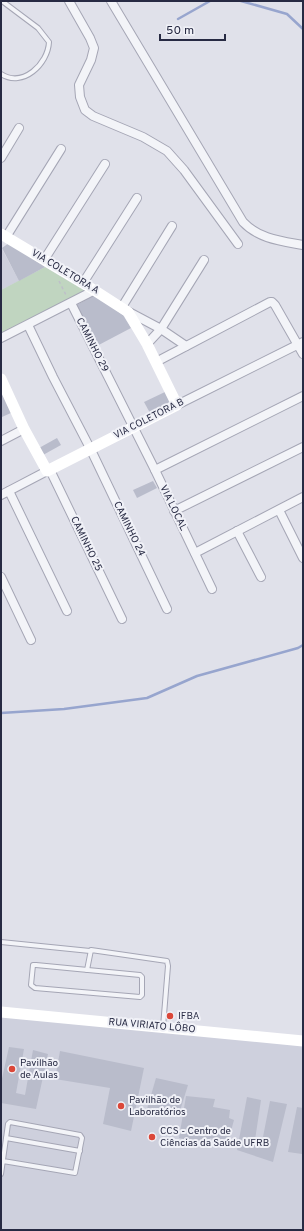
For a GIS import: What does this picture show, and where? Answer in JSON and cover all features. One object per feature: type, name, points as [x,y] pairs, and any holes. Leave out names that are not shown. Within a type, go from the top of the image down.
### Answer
[{"type":"street","points":[[70,1],[94,48],[91,60],[79,85],[80,97],[86,110],[93,116],[138,135],[167,151],[184,170],[238,244]]},
{"type":"street","points":[[111,1],[243,222],[253,231],[265,237],[303,245]]},
{"type":"street","points":[[1,158],[20,128]]},
{"type":"street","points":[[3,235],[61,149]]},
{"type":"street","points":[[47,261],[105,164]]},
{"type":"street","points":[[83,283],[137,198]]},
{"type":"street","points":[[125,310],[172,226]]},
{"type":"street","name":"VIA COLETORA A","points":[[3,235],[95,290],[125,310],[161,329],[186,346]]},
{"type":"street","points":[[147,344],[161,329],[204,260]]},
{"type":"street","points":[[1,338],[95,290]]},
{"type":"street","points":[[156,362],[267,303],[272,302],[300,344],[303,354]]},
{"type":"street","name":"CAMINHO 29","points":[[71,303],[133,427]]},
{"type":"street","name":"VIA COLETORA A","points":[[125,310],[147,344],[177,405]]},
{"type":"street","name":"CAMINHO 24","points":[[28,325],[91,450],[167,609]]},
{"type":"street","name":"VIA COLETORA B","points":[[5,493],[133,427],[300,344]]},
{"type":"street","points":[[2,386],[24,429],[49,470]]},
{"type":"street","points":[[155,470],[303,396]]},
{"type":"street","name":"VIA LOCAL","points":[[133,427],[212,589]]},
{"type":"street","points":[[1,441],[24,429]]},
{"type":"street","points":[[174,511],[303,447]]},
{"type":"street","name":"CAMINHO 25","points":[[49,470],[122,619]]},
{"type":"street","points":[[5,493],[68,611]]},
{"type":"street","points":[[195,553],[303,497]]},
{"type":"street","points":[[279,510],[303,558]]},
{"type":"street","points":[[237,531],[261,577]]},
{"type":"street","points":[[1,577],[31,640]]},
{"type":"street","name":"RUA VIRIATO LÔBO","points":[[1,1012],[303,1040]]},
{"type":"lane","points":[[1,74],[12,79],[28,75],[42,61],[49,48],[49,42],[38,28],[2,1]]},
{"type":"lane","points":[[1,942],[92,950],[167,962],[168,966],[163,1027]]},
{"type":"lane","points":[[87,970],[90,951]]},
{"type":"lane","points":[[34,965],[87,970],[141,976],[141,996],[34,988],[32,986],[34,965]]},
{"type":"lane","points":[[1,1174],[8,1124],[11,1122],[80,1135],[82,1138],[75,1173],[3,1161]]},
{"type":"lane","points":[[6,1138],[80,1151]]},
{"type":"path","points":[[47,261],[71,303]]},
{"type":"shaded area","points":[[1,247],[19,281],[1,290]]},
{"type":"shaded area","name":"CCS - Centro de Ciências da Saúde UFRB","points":[[1,1017],[303,1043],[303,1230],[1,1230]]},
{"type":"green space","points":[[45,267],[85,291],[1,334],[1,290]]},
{"type":"building","points":[[9,243],[45,267],[19,281],[2,248]]},
{"type":"building","points":[[95,295],[123,315],[131,328],[93,348],[73,307]]},
{"type":"building","points":[[167,391],[172,402],[150,413],[144,402]]},
{"type":"building","points":[[3,392],[13,412],[2,417],[1,393]]},
{"type":"building","points":[[57,438],[61,445],[43,455],[39,448]]},
{"type":"building","points":[[153,481],[157,488],[137,498],[133,490]]},
{"type":"building","name":"Pavilhão de Aulas","points":[[9,1047],[24,1049],[16,1093],[25,1095],[33,1050],[48,1054],[36,1109],[1,1103],[1,1083]]},
{"type":"building","name":"Pavilhão de Laboratórios","points":[[60,1051],[144,1068],[131,1131],[103,1124],[110,1088],[55,1079]]},
{"type":"building","points":[[156,1078],[188,1085],[179,1114],[147,1109]]},
{"type":"building","points":[[186,1096],[215,1099],[213,1107],[230,1110],[229,1118],[234,1120],[228,1142],[210,1138],[208,1145],[179,1138]]},
{"type":"building","points":[[247,1097],[261,1100],[255,1140],[262,1142],[270,1101],[287,1104],[273,1162],[237,1150]]},
{"type":"building","points":[[297,1107],[303,1108],[302,1154],[288,1152]]},
{"type":"waterway","points":[[178,19],[210,1]]},
{"type":"waterway","points":[[241,1],[287,14],[303,29]]},
{"type":"waterway","points":[[1,713],[64,709],[147,698],[197,676],[298,648],[303,645]]},
{"type":"place","name":"IFBA","points":[[170,1016]]},
{"type":"place","name":"Pavilhão de Aulas","points":[[12,1069]]},
{"type":"place","name":"Pavilhão de Laboratórios","points":[[121,1106]]},
{"type":"place","name":"CCS - Centro de Ciências da Saúde UFRB","points":[[152,1137]]}]
